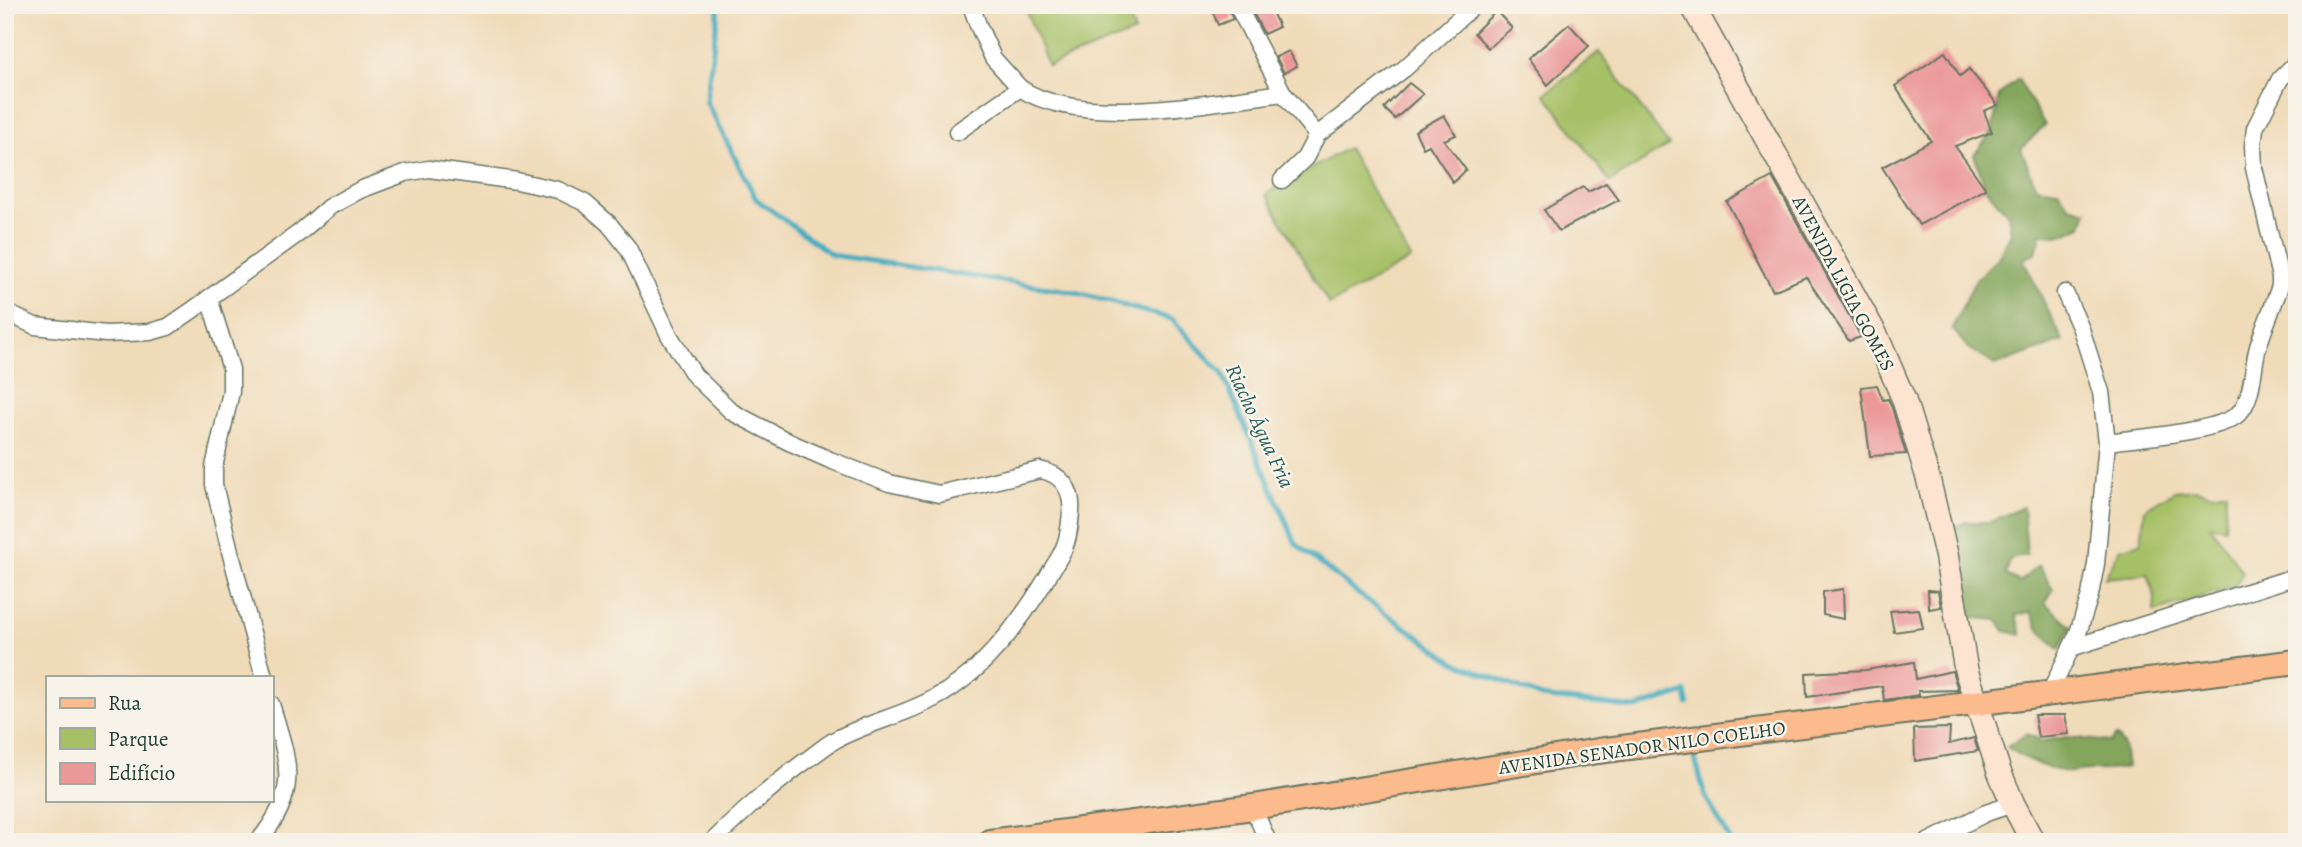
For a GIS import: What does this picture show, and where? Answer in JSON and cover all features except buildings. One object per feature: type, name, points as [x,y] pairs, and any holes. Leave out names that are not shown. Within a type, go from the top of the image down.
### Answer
[{"type":"main road","name":"AVENIDA SENADOR NILO COELHO","points":[[990,842],[1253,807],[1598,751],[2297,662]]},
{"type":"street","points":[[971,5],[993,58],[1020,88],[1035,98],[1066,107],[1105,110],[1170,107],[1283,93]]},
{"type":"street","points":[[1237,5],[1283,93],[1317,135]]},
{"type":"street","points":[[1282,180],[1305,158],[1317,135],[1404,69],[1474,5]]},
{"type":"street","name":"AVENIDA LIGIA GOMES","points":[[1692,5],[1877,337],[1903,400],[1928,478],[1946,554],[1966,670],[1990,746],[2013,804],[2033,842]]},
{"type":"street","points":[[2107,442],[2221,424],[2242,409],[2250,388],[2258,346],[2280,286],[2254,168],[2255,128],[2280,79],[2297,62]]},
{"type":"street","points":[[957,132],[1020,88]]},
{"type":"street","points":[[5,312],[35,326],[106,334],[150,332],[168,327],[299,233],[330,207],[360,190],[405,173],[429,169],[517,181],[558,190],[585,203],[609,224],[628,248],[669,335],[694,375],[732,412],[830,460],[889,483],[939,494],[1041,470],[1060,477],[1069,489],[1072,505],[1064,548],[1038,592],[1007,634],[980,664],[955,686],[932,700],[875,721],[832,741],[754,802],[712,842]]},
{"type":"street","points":[[2049,695],[2071,648],[2090,596],[2096,564],[2107,442],[2101,392],[2081,329],[2065,293]]},
{"type":"street","points":[[209,298],[231,369],[230,392],[214,467],[215,485],[264,676]]},
{"type":"street","points":[[2071,648],[2297,576]]},
{"type":"street","points":[[258,842],[275,820],[286,795],[288,776],[285,754],[273,711]]},
{"type":"street","points":[[1928,842],[1986,813],[2013,804]]},
{"type":"street","points":[[1253,807],[1268,842]]},
{"type":"green space","points":[[1024,5],[1124,5],[1135,32],[1048,66]]},
{"type":"green space","points":[[1599,52],[1669,145],[1610,182],[1545,94]]},
{"type":"green space","points":[[2018,79],[2045,125],[2021,149],[2036,187],[2058,190],[2069,206],[2087,211],[2082,226],[2062,235],[2041,234],[2036,253],[2023,259],[2063,341],[1995,365],[1967,347],[1952,328],[1976,279],[1997,259],[2011,233],[2008,214],[1986,189],[1974,155],[1992,132],[1999,95]]},
{"type":"green space","points":[[1348,148],[1411,259],[1329,305],[1266,194]]},
{"type":"green space","points":[[2196,489],[2212,494],[2226,491],[2225,528],[2210,525],[2243,573],[2235,586],[2154,612],[2155,597],[2148,574],[2105,578],[2120,549],[2141,543],[2145,509],[2174,491]]},
{"type":"green space","points":[[2023,507],[2027,555],[2010,559],[2006,575],[2020,582],[2039,565],[2053,590],[2045,603],[2072,627],[2059,649],[2039,630],[2031,612],[2016,615],[2021,635],[2005,631],[1998,620],[1967,617],[1949,530],[1966,522],[1990,522]]},
{"type":"green space","points":[[2027,734],[2042,741],[2068,737],[2110,742],[2116,736],[2124,746],[2127,767],[2070,772],[2043,766],[2007,747]]},
{"type":"waterway","name":"Riacho Água Fria","points":[[719,5],[706,101],[756,199],[832,255],[1075,292],[1172,319],[1222,373],[1296,544],[1357,593],[1453,661],[1541,697],[1636,708],[1686,692],[1688,704]]},
{"type":"waterway","name":"Riacho Água Fria","points":[[1694,754],[1705,796],[1731,842]]}]
